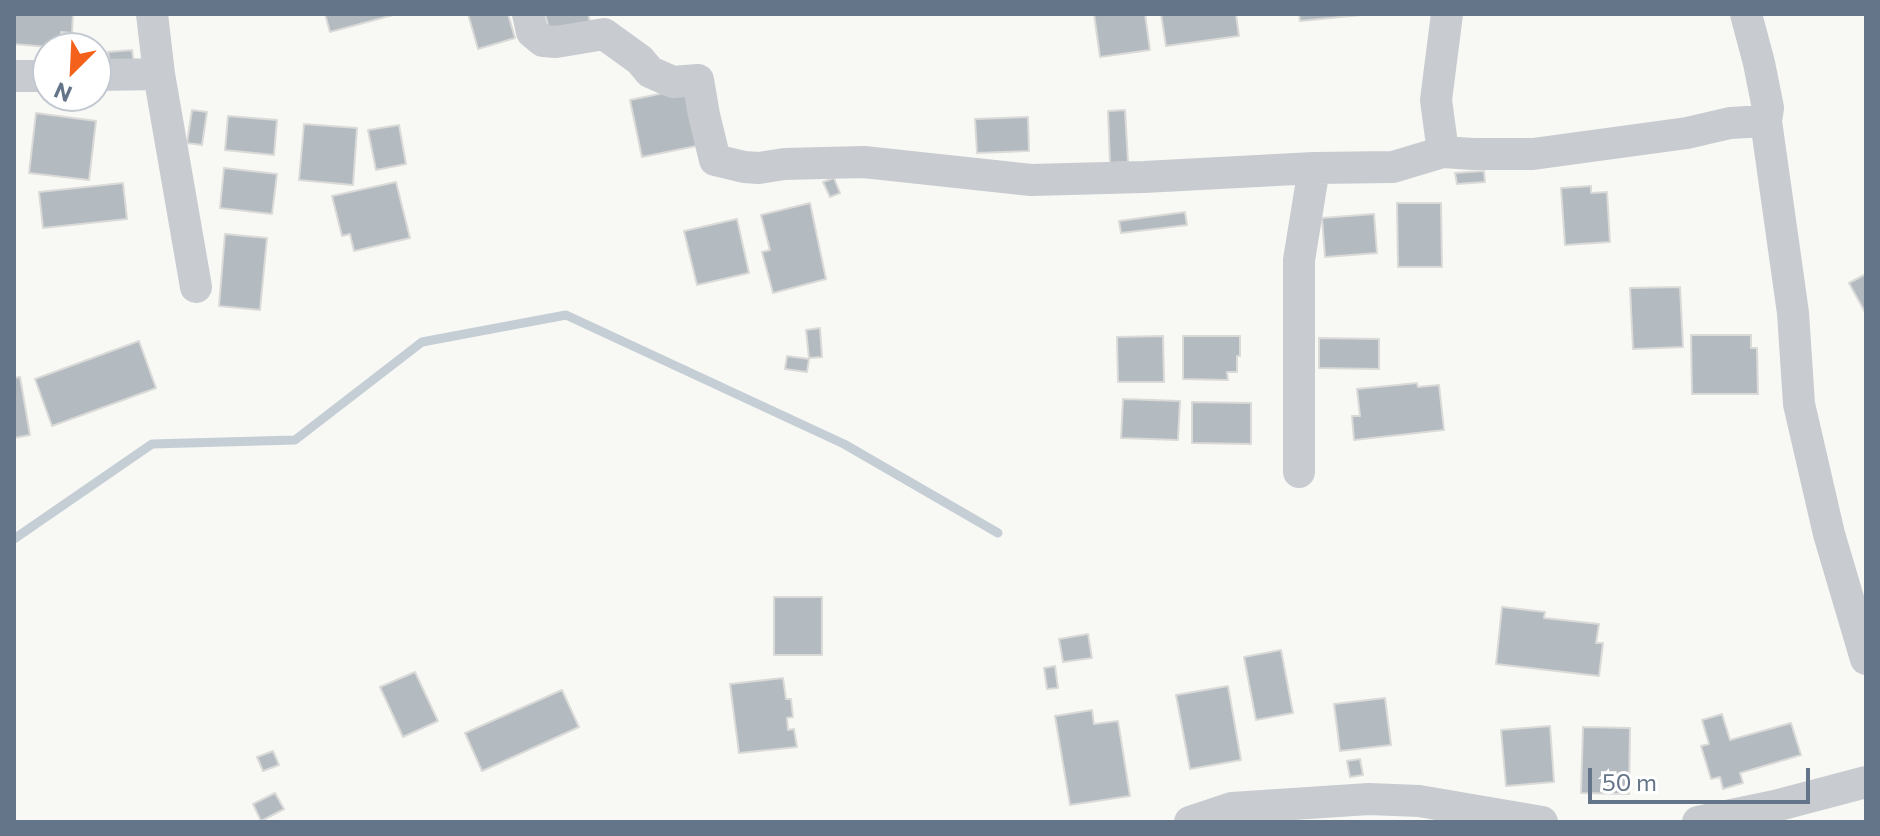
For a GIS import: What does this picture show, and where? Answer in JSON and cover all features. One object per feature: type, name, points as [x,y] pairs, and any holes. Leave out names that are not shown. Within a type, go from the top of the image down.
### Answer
[{"type":"street","points":[[152,14],[159,74],[196,287]]},
{"type":"street","points":[[528,14],[532,32],[543,41],[556,42],[604,34],[640,60],[650,72],[673,82],[698,80],[715,160],[744,167],[864,162],[1031,180],[1393,167],[1443,152],[1533,154],[1687,133],[1730,123],[1766,121]]},
{"type":"street","points":[[1443,152],[1436,100],[1447,14]]},
{"type":"street","points":[[1746,14],[1768,108],[1766,121],[1793,313],[1799,404],[1829,534],[1866,659]]},
{"type":"street","points":[[112,75],[159,74]]},
{"type":"street","points":[[1299,472],[1299,260],[1314,168]]},
{"type":"street","points":[[1712,821],[1866,782]]},
{"type":"street","points":[[1190,822],[1320,801],[1369,799],[1407,801],[1542,822]]},
{"type":"building","points":[[14,14],[73,14],[72,32],[32,32],[32,46],[14,44]]},
{"type":"building","points":[[325,14],[397,14],[330,32]]},
{"type":"building","points":[[468,14],[508,14],[515,38],[478,49]]},
{"type":"building","points":[[545,14],[588,14],[591,25],[551,36]]},
{"type":"building","points":[[1094,14],[1145,14],[1150,50],[1100,57]]},
{"type":"building","points":[[1161,14],[1236,14],[1239,36],[1166,46]]},
{"type":"building","points":[[1299,14],[1372,14],[1300,21]]},
{"type":"building","points":[[132,50],[135,70],[112,73],[112,52]]},
{"type":"building","points":[[688,88],[701,145],[642,157],[630,100]]},
{"type":"building","points":[[192,110],[207,112],[202,145],[187,143]]},
{"type":"building","points":[[1125,110],[1128,162],[1110,163],[1108,111]]},
{"type":"building","points":[[36,113],[96,121],[89,180],[29,173]]},
{"type":"building","points":[[228,116],[277,120],[274,155],[225,150]]},
{"type":"building","points":[[1028,117],[1029,151],[977,153],[975,119]]},
{"type":"building","points":[[304,124],[357,128],[353,185],[299,180]]},
{"type":"building","points":[[399,125],[406,164],[376,170],[368,130]]},
{"type":"building","points":[[224,168],[277,174],[272,214],[220,208]]},
{"type":"building","points":[[1484,171],[1485,182],[1457,184],[1455,173]]},
{"type":"building","points":[[834,178],[840,193],[830,197],[823,182]]},
{"type":"building","points":[[396,182],[410,238],[354,251],[350,234],[342,236],[332,196]]},
{"type":"building","points":[[123,183],[127,219],[43,228],[39,192]]},
{"type":"building","points":[[1591,186],[1591,193],[1607,192],[1610,242],[1565,245],[1561,188]]},
{"type":"building","points":[[810,203],[826,279],[773,293],[762,252],[770,250],[761,215]]},
{"type":"building","points":[[1397,203],[1441,203],[1442,267],[1398,267]]},
{"type":"building","points":[[1185,212],[1187,225],[1121,233],[1119,221]]},
{"type":"building","points":[[1374,214],[1377,253],[1325,257],[1322,218]]},
{"type":"building","points":[[737,219],[749,273],[697,285],[684,231]]},
{"type":"building","points":[[225,234],[267,238],[260,310],[219,306]]},
{"type":"building","points":[[1866,274],[1866,314],[1849,283]]},
{"type":"building","points":[[1680,287],[1683,347],[1633,349],[1630,288]]},
{"type":"building","points":[[820,328],[822,357],[809,358],[806,330]]},
{"type":"building","points":[[1691,335],[1751,335],[1751,348],[1757,348],[1758,394],[1692,394]]},
{"type":"building","points":[[1163,336],[1164,382],[1118,382],[1117,337]]},
{"type":"building","points":[[1183,336],[1240,336],[1237,372],[1227,372],[1228,380],[1183,379]]},
{"type":"building","points":[[1319,338],[1379,339],[1379,369],[1319,368]]},
{"type":"building","points":[[139,341],[156,388],[52,426],[35,379]]},
{"type":"building","points":[[787,356],[809,359],[807,372],[785,369]]},
{"type":"building","points":[[20,377],[30,435],[14,438],[14,378]]},
{"type":"building","points":[[1417,383],[1418,387],[1439,385],[1444,430],[1354,440],[1352,416],[1360,416],[1357,389]]},
{"type":"building","points":[[1123,399],[1180,401],[1178,440],[1121,438]]},
{"type":"building","points":[[1192,402],[1251,403],[1251,444],[1192,443]]},
{"type":"building","points":[[774,597],[822,597],[822,655],[774,655]]},
{"type":"building","points":[[1502,607],[1545,612],[1544,618],[1599,624],[1596,643],[1603,643],[1599,676],[1496,664]]},
{"type":"building","points":[[1088,634],[1092,658],[1063,662],[1059,639]]},
{"type":"building","points":[[1281,650],[1293,713],[1256,720],[1244,657]]},
{"type":"building","points":[[1055,666],[1058,688],[1047,689],[1044,668]]},
{"type":"building","points":[[415,672],[438,721],[403,737],[380,687]]},
{"type":"building","points":[[783,678],[786,699],[791,699],[793,717],[787,718],[788,730],[794,729],[797,747],[739,753],[730,684]]},
{"type":"building","points":[[1228,686],[1241,760],[1190,769],[1176,695]]},
{"type":"building","points":[[562,690],[579,727],[482,771],[465,733]]},
{"type":"building","points":[[1385,698],[1391,745],[1340,751],[1334,704]]},
{"type":"building","points":[[1092,710],[1094,724],[1118,721],[1130,796],[1070,805],[1055,716]]},
{"type":"building","points":[[1722,714],[1730,740],[1791,723],[1801,755],[1740,773],[1743,783],[1723,789],[1720,777],[1711,779],[1701,746],[1709,744],[1702,720]]},
{"type":"building","points":[[1550,726],[1554,782],[1506,786],[1501,730]]},
{"type":"building","points":[[1583,727],[1630,728],[1629,794],[1581,793]]},
{"type":"building","points":[[273,751],[279,765],[263,771],[257,757]]},
{"type":"building","points":[[1360,759],[1363,775],[1350,777],[1347,761]]},
{"type":"building","points":[[275,793],[284,809],[261,821],[253,804]]},
{"type":"waterway","points":[[14,539],[152,444],[295,440],[422,342],[566,315],[844,444],[998,533]]}]
